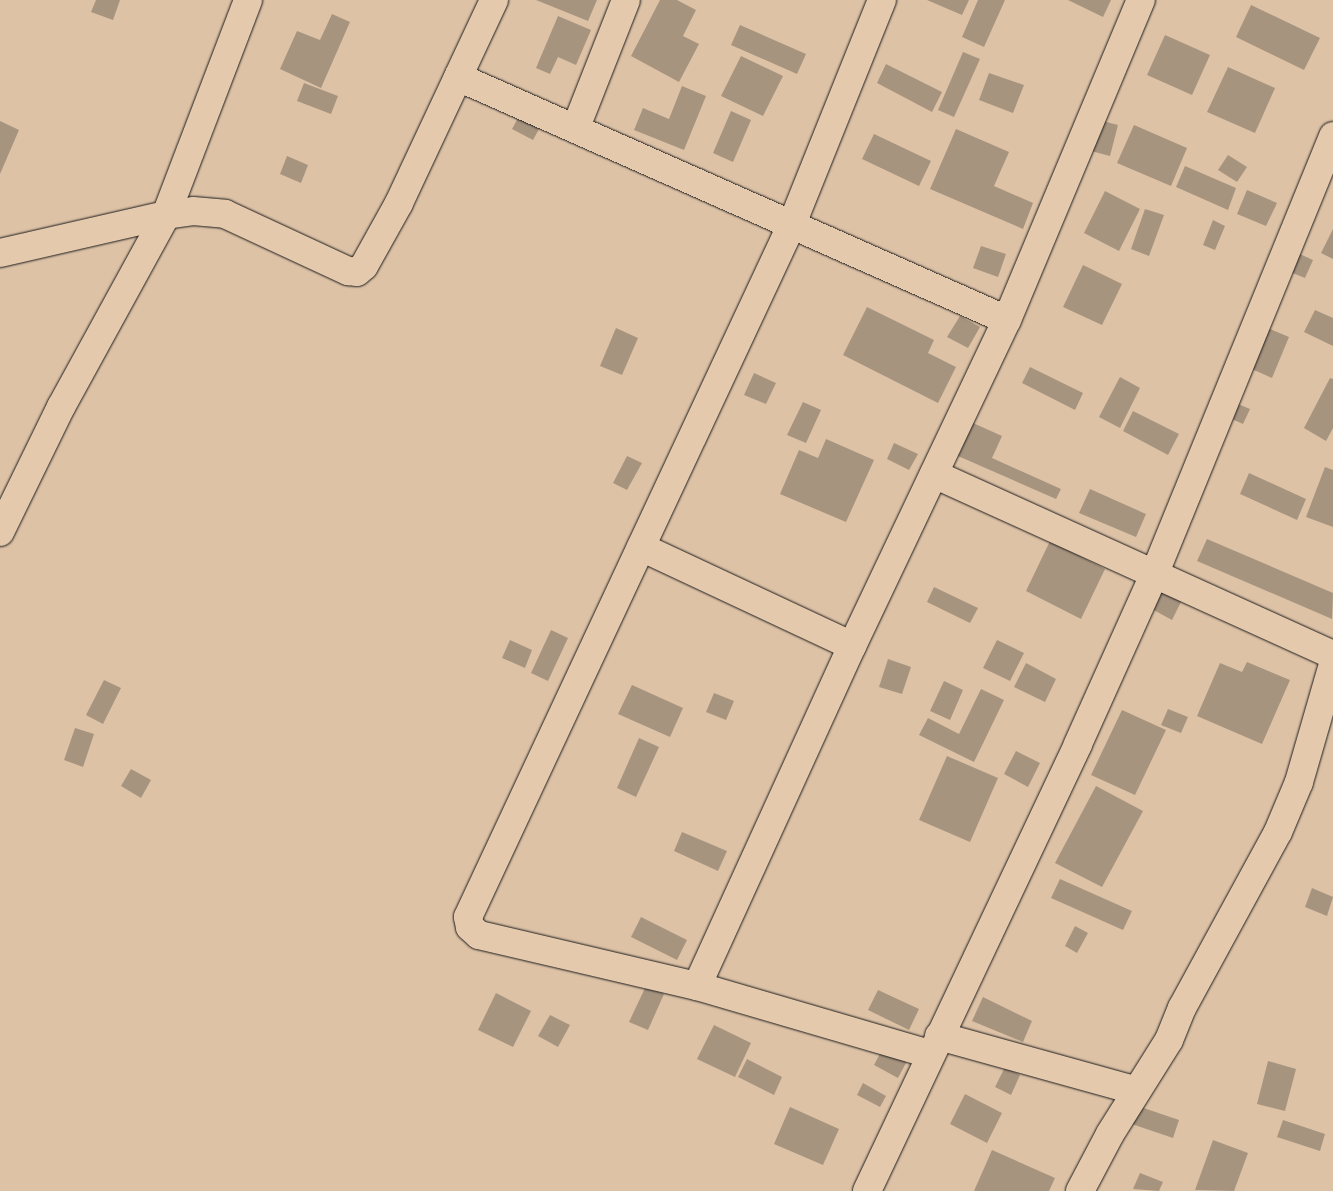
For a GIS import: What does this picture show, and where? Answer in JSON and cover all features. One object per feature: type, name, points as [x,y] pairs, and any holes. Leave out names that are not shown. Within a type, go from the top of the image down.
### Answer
[{"type":"street","points":[[0,532],[61,407],[166,215],[248,0]]},
{"type":"street","points":[[0,253],[166,215],[193,211],[225,214],[348,271],[357,272],[364,266],[399,203],[494,0]]},
{"type":"street","points":[[576,127],[626,0]]},
{"type":"street","points":[[882,0],[792,224],[468,917],[470,927],[479,934],[934,1045],[1137,1092]]},
{"type":"street","points":[[697,986],[852,646],[1007,320],[1140,0]]},
{"type":"street","points":[[458,77],[576,127],[1007,320]]},
{"type":"street","points":[[867,1191],[934,1045],[1078,744],[1154,575],[1333,136]]},
{"type":"street","points":[[934,474],[1333,655]]},
{"type":"street","points":[[641,548],[852,646]]},
{"type":"street","points":[[1080,1191],[1168,1040],[1182,1008],[1278,832],[1299,782],[1333,664]]},
{"type":"building","points":[[96,0],[120,0],[113,20],[91,12]]},
{"type":"building","points":[[536,0],[597,0],[588,21]]},
{"type":"building","points":[[660,0],[677,0],[696,10],[683,36],[699,44],[679,82],[631,56]]},
{"type":"building","points":[[927,0],[969,0],[962,15]]},
{"type":"building","points":[[978,0],[1005,0],[984,47],[962,37]]},
{"type":"building","points":[[1068,0],[1111,0],[1103,17]]},
{"type":"building","points":[[1251,5],[1320,38],[1304,70],[1236,37]]},
{"type":"building","points":[[332,14],[350,22],[321,88],[280,69],[297,31],[320,40]]},
{"type":"building","points":[[558,16],[591,30],[576,65],[558,57],[550,74],[536,68]]},
{"type":"building","points":[[740,25],[806,54],[797,74],[731,45]]},
{"type":"building","points":[[1165,35],[1210,55],[1192,95],[1147,75]]},
{"type":"building","points":[[963,52],[980,59],[954,117],[938,110]]},
{"type":"building","points":[[741,56],[783,76],[763,116],[721,96]]},
{"type":"building","points":[[886,64],[942,92],[932,112],[877,83]]},
{"type":"building","points":[[1228,67],[1275,88],[1255,133],[1207,112]]},
{"type":"building","points":[[989,73],[1024,85],[1013,113],[979,100]]},
{"type":"building","points":[[304,83],[338,96],[331,114],[297,101]]},
{"type":"building","points":[[682,86],[706,96],[684,150],[634,130],[643,108],[669,119]]},
{"type":"building","points":[[524,107],[545,118],[533,140],[512,129]]},
{"type":"building","points":[[731,111],[751,120],[733,162],[713,153]]},
{"type":"building","points":[[1099,120],[1118,125],[1110,156],[1091,151]]},
{"type":"building","points":[[0,121],[19,130],[0,174]]},
{"type":"building","points":[[1134,125],[1187,148],[1171,186],[1117,163]]},
{"type":"building","points":[[956,129],[1009,152],[994,186],[1033,203],[1023,229],[930,189]]},
{"type":"building","points":[[874,134],[931,161],[919,186],[862,159]]},
{"type":"building","points":[[1228,155],[1247,167],[1237,182],[1218,170]]},
{"type":"building","points":[[287,156],[308,165],[301,183],[280,174]]},
{"type":"building","points":[[1185,166],[1236,188],[1228,210],[1176,187]]},
{"type":"building","points":[[1247,190],[1277,203],[1266,226],[1237,214]]},
{"type":"building","points":[[1105,191],[1140,209],[1119,251],[1084,233]]},
{"type":"building","points":[[1145,209],[1164,215],[1149,256],[1131,249]]},
{"type":"building","points":[[1213,220],[1225,226],[1215,250],[1203,245]]},
{"type":"building","points":[[1333,229],[1333,259],[1321,253]]},
{"type":"building","points":[[981,246],[1006,254],[998,277],[973,268]]},
{"type":"building","points":[[1293,251],[1313,260],[1305,278],[1285,270]]},
{"type":"building","points":[[1083,265],[1122,284],[1102,325],[1063,307]]},
{"type":"building","points":[[867,307],[934,340],[928,353],[956,367],[938,403],[843,355]]},
{"type":"building","points":[[1315,310],[1333,318],[1333,346],[1304,332]]},
{"type":"building","points":[[960,316],[980,327],[968,348],[947,337]]},
{"type":"building","points":[[1263,326],[1289,337],[1272,378],[1245,366]]},
{"type":"building","points":[[616,328],[638,338],[622,375],[600,366]]},
{"type":"building","points":[[1030,367],[1083,393],[1075,410],[1022,383]]},
{"type":"building","points":[[754,373],[776,383],[766,404],[744,395]]},
{"type":"building","points":[[1120,377],[1140,388],[1120,428],[1099,417]]},
{"type":"building","points":[[1330,378],[1333,379],[1333,428],[1326,441],[1304,428]]},
{"type":"building","points":[[1231,401],[1250,409],[1243,424],[1225,416]]},
{"type":"building","points":[[803,402],[821,410],[806,443],[787,435]]},
{"type":"building","points":[[1133,411],[1179,434],[1168,455],[1123,431]]},
{"type":"building","points":[[973,423],[1002,436],[992,458],[1061,489],[1056,499],[958,456]]},
{"type":"building","points":[[826,439],[874,460],[846,522],[780,494],[799,450],[818,458]]},
{"type":"building","points":[[894,443],[918,454],[909,470],[887,459]]},
{"type":"building","points":[[627,456],[642,463],[627,490],[613,483]]},
{"type":"building","points":[[1325,467],[1333,470],[1333,527],[1306,517]]},
{"type":"building","points":[[1249,473],[1306,499],[1297,520],[1240,494]]},
{"type":"building","points":[[1090,489],[1146,514],[1136,537],[1079,513]]},
{"type":"building","points":[[1207,539],[1333,593],[1332,619],[1197,561]]},
{"type":"building","points":[[1050,541],[1105,569],[1081,619],[1026,591]]},
{"type":"building","points":[[934,587],[978,608],[970,623],[927,602]]},
{"type":"building","points":[[1161,587],[1183,598],[1172,620],[1150,608]]},
{"type":"building","points":[[551,630],[568,638],[548,681],[531,673]]},
{"type":"building","points":[[510,640],[532,650],[525,668],[502,658]]},
{"type":"building","points":[[997,640],[1024,653],[1010,681],[983,668]]},
{"type":"building","points":[[888,659],[911,667],[902,694],[879,687]]},
{"type":"building","points":[[1247,662],[1290,680],[1262,744],[1197,716],[1220,663],[1242,672]]},
{"type":"building","points":[[1026,663],[1056,679],[1045,702],[1014,687]]},
{"type":"building","points":[[104,680],[121,688],[103,724],[86,715]]},
{"type":"building","points":[[944,681],[963,690],[950,720],[930,711]]},
{"type":"building","points":[[632,685],[683,708],[670,737],[618,714]]},
{"type":"building","points":[[981,689],[1004,700],[974,762],[919,735],[928,718],[959,734]]},
{"type":"building","points":[[714,693],[734,701],[726,720],[706,712]]},
{"type":"building","points":[[1168,709],[1188,717],[1181,733],[1161,725]]},
{"type":"building","points":[[1122,710],[1166,730],[1135,795],[1091,775]]},
{"type":"building","points":[[75,728],[94,734],[83,767],[64,760]]},
{"type":"building","points":[[639,738],[659,747],[636,797],[617,788]]},
{"type":"building","points":[[1016,751],[1040,763],[1028,787],[1004,774]]},
{"type":"building","points":[[947,756],[998,778],[970,842],[919,820]]},
{"type":"building","points":[[131,769],[151,780],[141,798],[121,786]]},
{"type":"building","points":[[1096,786],[1143,811],[1102,887],[1055,863]]},
{"type":"building","points":[[682,832],[727,851],[718,871],[674,851]]},
{"type":"building","points":[[1060,879],[1132,911],[1123,930],[1051,898]]},
{"type":"building","points":[[1312,888],[1333,897],[1327,916],[1305,907]]},
{"type":"building","points":[[641,917],[687,940],[677,960],[631,937]]},
{"type":"building","points":[[1075,926],[1088,933],[1077,953],[1065,946]]},
{"type":"building","points":[[646,986],[664,994],[648,1030],[629,1022]]},
{"type":"building","points":[[878,990],[919,1009],[909,1030],[868,1010]]},
{"type":"building","points":[[496,993],[531,1011],[513,1047],[478,1030]]},
{"type":"building","points":[[983,997],[1032,1021],[1023,1042],[972,1021]]},
{"type":"building","points":[[550,1015],[570,1025],[558,1047],[538,1036]]},
{"type":"building","points":[[714,1025],[751,1043],[735,1077],[697,1059]]},
{"type":"building","points":[[883,1048],[907,1061],[898,1078],[874,1065]]},
{"type":"building","points":[[747,1059],[782,1077],[774,1095],[738,1077]]},
{"type":"building","points":[[1268,1061],[1296,1069],[1285,1111],[1257,1104]]},
{"type":"building","points":[[1005,1067],[1020,1075],[1011,1095],[995,1087]]},
{"type":"building","points":[[863,1083],[886,1096],[880,1107],[857,1095]]},
{"type":"building","points":[[965,1094],[1002,1113],[987,1143],[950,1124]]},
{"type":"building","points":[[1126,1102],[1179,1120],[1173,1138],[1120,1120]]},
{"type":"building","points":[[790,1107],[839,1129],[823,1165],[774,1144]]},
{"type":"building","points":[[1283,1120],[1325,1134],[1320,1151],[1277,1137]]},
{"type":"building","points":[[1213,1140],[1248,1153],[1234,1191],[1195,1190]]},
{"type":"building","points":[[992,1150],[1055,1178],[1049,1191],[974,1191]]},
{"type":"building","points":[[1140,1173],[1163,1182],[1159,1191],[1133,1189]]}]
